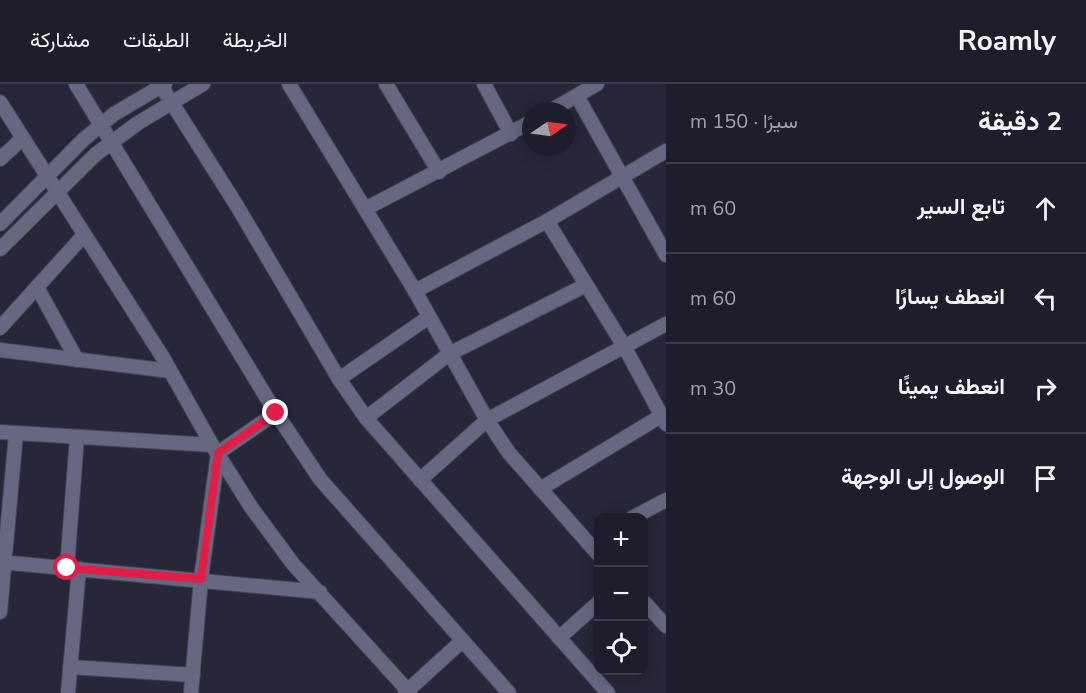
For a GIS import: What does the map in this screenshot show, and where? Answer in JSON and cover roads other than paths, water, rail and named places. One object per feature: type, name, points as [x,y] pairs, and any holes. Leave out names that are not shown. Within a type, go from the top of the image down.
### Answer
[{"type":"street","points":[[76,84],[276,413],[335,499],[509,693]]},
{"type":"street","points":[[0,249],[56,191],[112,141],[203,84]]},
{"type":"street","points":[[289,84],[415,291],[487,420],[509,453],[540,489],[592,538]]},
{"type":"street","points":[[386,84],[439,172]]},
{"type":"street","points":[[484,84],[511,134]]},
{"type":"street","points":[[566,102],[597,84]]},
{"type":"street","points":[[0,224],[46,175],[101,125],[162,85],[171,103],[237,206],[339,380],[366,418],[608,693]]},
{"type":"street","points":[[577,96],[664,248]]},
{"type":"street","points":[[0,102],[170,371],[215,449],[293,564],[408,692],[462,641]]},
{"type":"street","points":[[365,209],[522,127]]},
{"type":"street","points":[[0,159],[22,138]]},
{"type":"street","points":[[415,291],[547,220],[666,151]]},
{"type":"street","points":[[540,489],[664,420],[624,346],[547,220]]},
{"type":"street","points":[[0,328],[84,235]]},
{"type":"street","points":[[366,418],[449,354],[586,285]]},
{"type":"street","points":[[37,287],[77,360]]},
{"type":"street","points":[[339,380],[429,317]]},
{"type":"street","points":[[420,480],[487,420],[666,324]]},
{"type":"street","points":[[0,350],[170,371]]},
{"type":"street","points":[[0,432],[215,449],[276,413]]},
{"type":"street","points":[[0,612],[2,562],[16,433]]},
{"type":"street","points":[[68,693],[77,437]]},
{"type":"street","points":[[191,693],[215,449]]},
{"type":"street","points":[[641,513],[666,500]]},
{"type":"street","points":[[2,562],[320,592]]},
{"type":"street","points":[[648,606],[666,626]]},
{"type":"street","points":[[559,638],[594,607]]},
{"type":"street","points":[[70,667],[193,675]]}]
